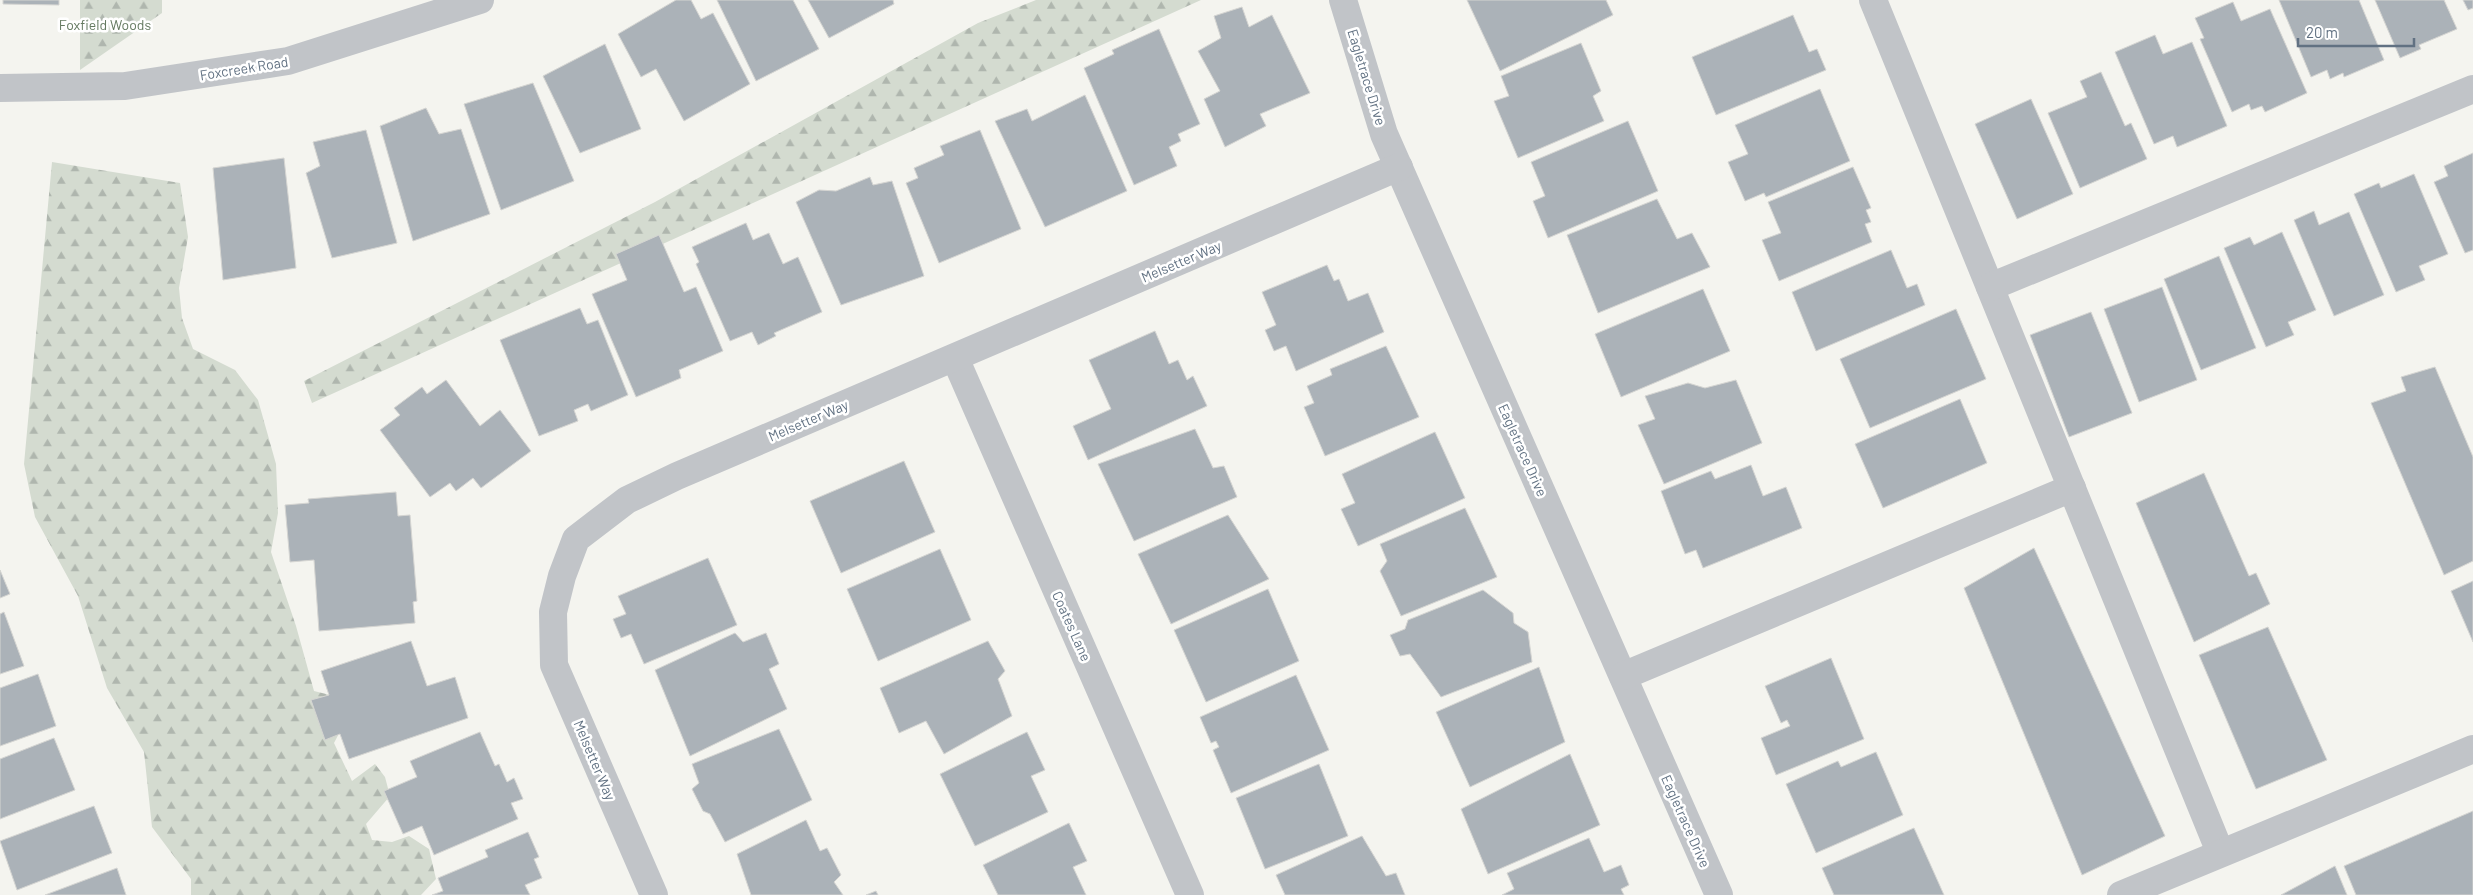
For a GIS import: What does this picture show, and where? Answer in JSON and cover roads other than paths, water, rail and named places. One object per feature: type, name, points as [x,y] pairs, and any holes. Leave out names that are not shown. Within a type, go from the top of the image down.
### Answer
[{"type":"street","name":"Foxcreek Road","points":[[0,88],[125,86],[288,62],[480,0]]},
{"type":"street","name":"Eagletrace Drive","points":[[1342,0],[1384,134],[1719,895]]},
{"type":"street","points":[[1873,0],[2220,852]]},
{"type":"street","points":[[1990,288],[2473,89]]},
{"type":"street","name":"Melsetter Way","points":[[654,895],[554,665],[553,612],[562,576],[576,539],[627,500],[652,488],[1398,167]]},
{"type":"street","name":"Coates Lane","points":[[954,358],[1190,895]]},
{"type":"street","points":[[1622,676],[2072,488]]},
{"type":"street","points":[[2120,895],[2220,852],[2473,749]]},
{"type":"park label","name":"Foxfield Woods","points":[[105,24]]}]
